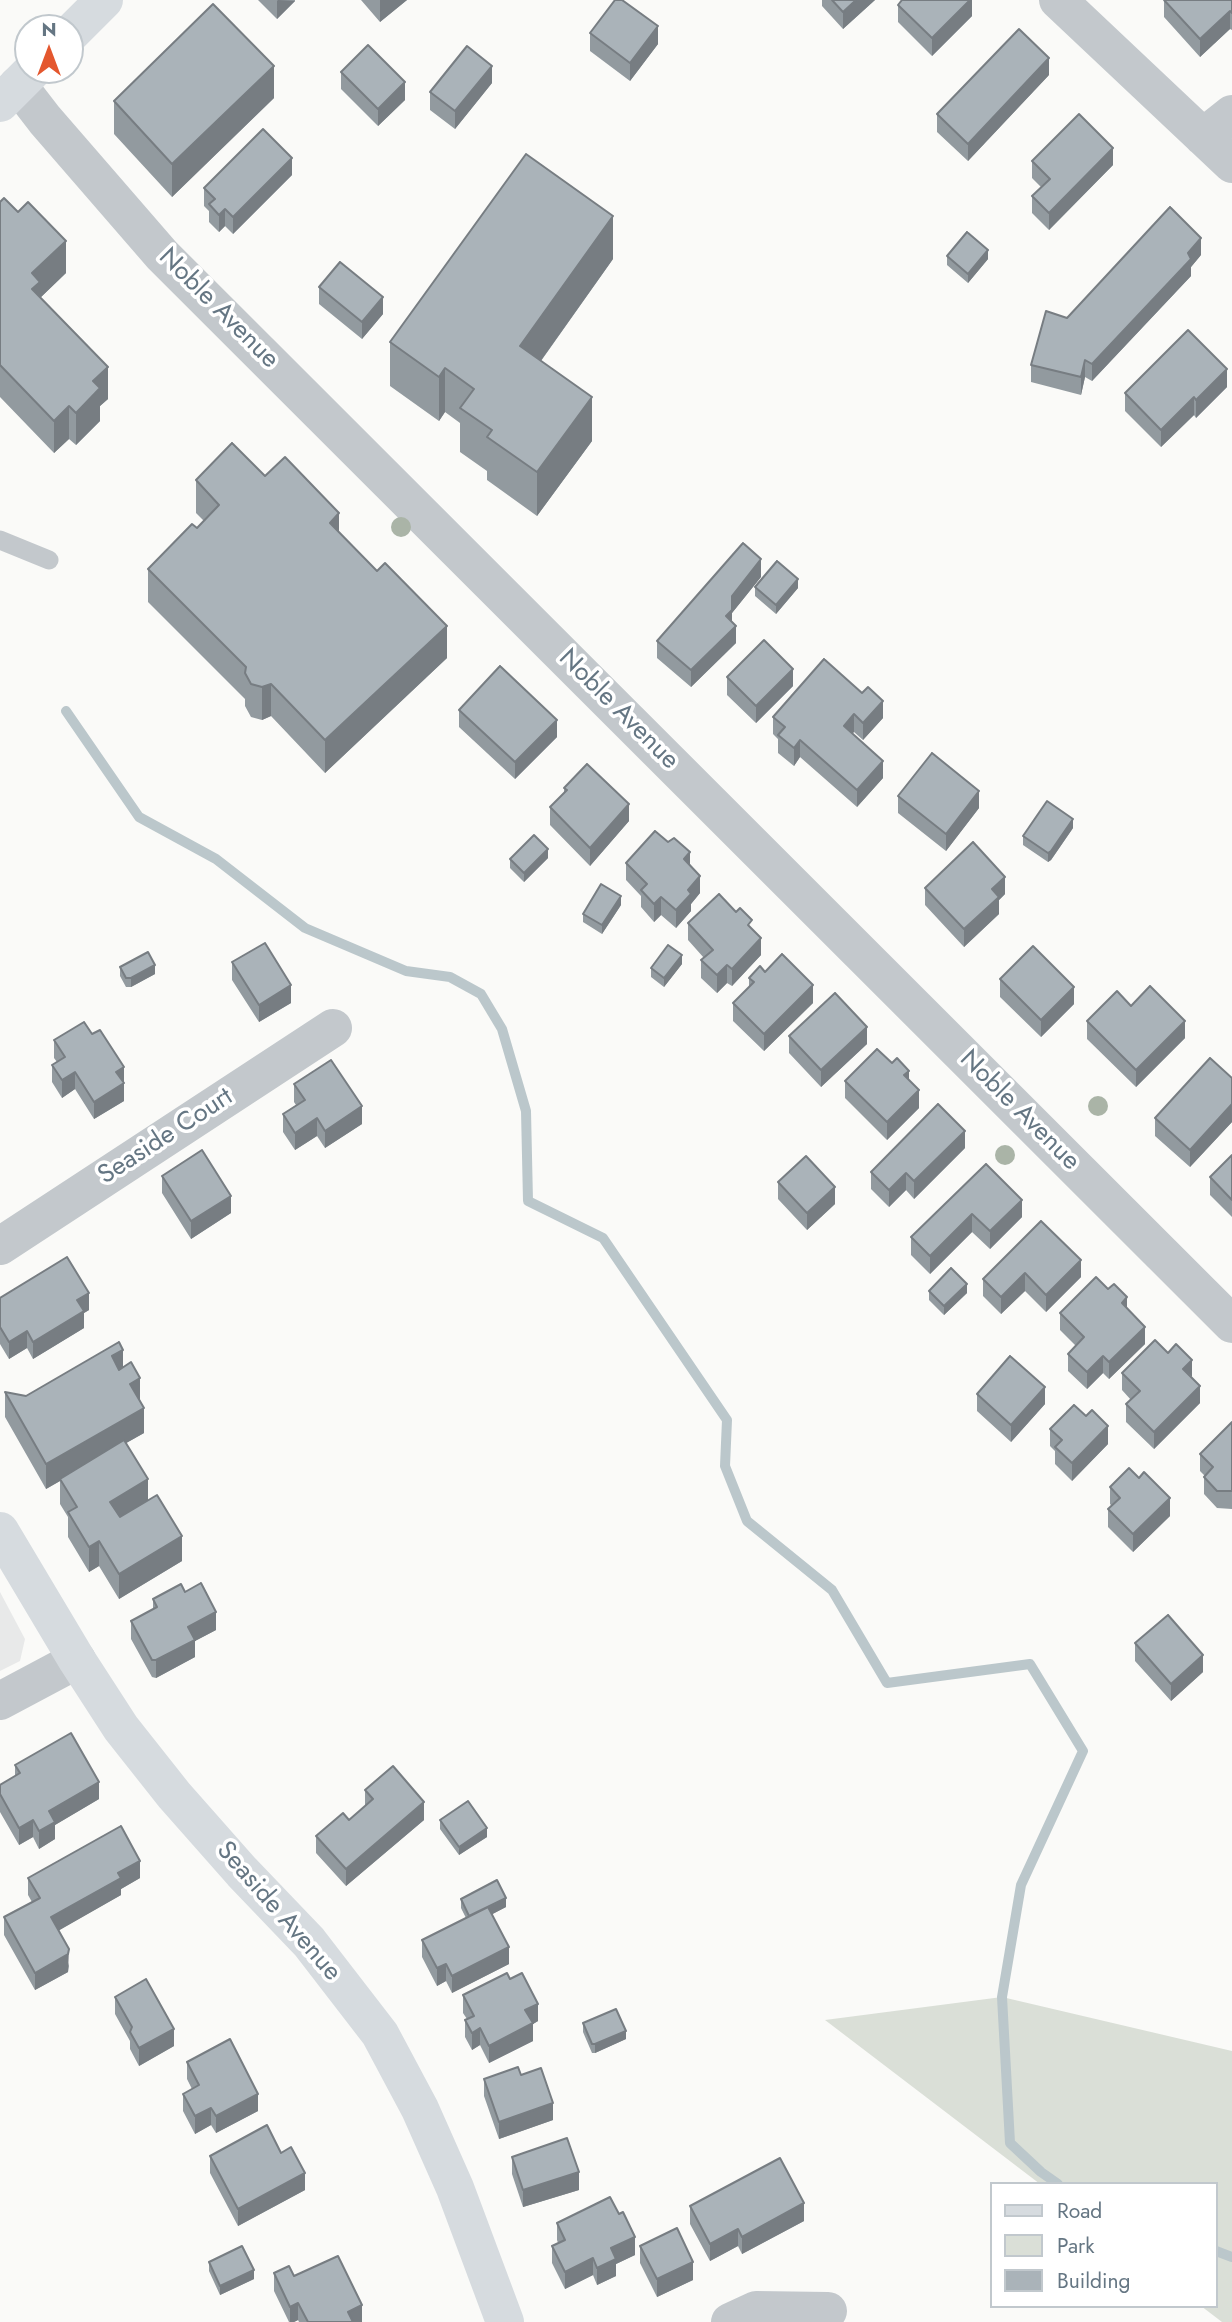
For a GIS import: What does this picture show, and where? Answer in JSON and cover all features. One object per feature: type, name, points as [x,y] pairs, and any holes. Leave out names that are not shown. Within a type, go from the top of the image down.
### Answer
[{"type":"main road","points":[[84,20],[104,0]]},
{"type":"main road","name":"Seaside Avenue","points":[[0,1531],[76,1660],[121,1728],[174,1795],[309,1942],[380,2034],[420,2109],[455,2188],[505,2322]]},
{"type":"street","points":[[1058,0],[1218,126],[1232,164]]},
{"type":"street","name":"Noble Avenue","points":[[17,86],[162,254],[1232,1324]]},
{"type":"street","name":"Seaside Court","points":[[0,1247],[333,1028]]},
{"type":"street","points":[[0,1701],[76,1660]]},
{"type":"street","points":[[730,2322],[756,2310],[828,2311]]},
{"type":"lane","points":[[0,540],[49,560]]},
{"type":"shaded area","points":[[0,1592],[25,1639],[20,1661],[0,1671]]},
{"type":"green space","points":[[1002,1997],[1232,2051],[1232,2322],[1222,2322],[1204,2308],[1218,2308],[1218,2182],[1037,2182],[825,2020]]},
{"type":"building","points":[[615,0],[622,0],[658,26],[630,63],[590,33]]},
{"type":"building","points":[[832,0],[856,0],[843,12]]},
{"type":"building","points":[[902,0],[970,0],[932,38],[898,5]]},
{"type":"building","points":[[1164,0],[1232,0],[1232,13],[1230,11],[1200,39]]},
{"type":"building","points":[[213,4],[274,66],[172,164],[114,101]]},
{"type":"building","points":[[1019,29],[1049,58],[968,144],[937,114]]},
{"type":"building","points":[[368,45],[405,82],[378,109],[341,72]]},
{"type":"building","points":[[467,46],[492,66],[455,111],[430,92]]},
{"type":"building","points":[[1079,114],[1113,148],[1049,213],[1032,196],[1050,179],[1032,161]]},
{"type":"building","points":[[263,129],[292,158],[233,217],[225,209],[219,215],[209,204],[215,199],[204,188]]},
{"type":"building","points":[[526,154],[613,216],[520,346],[592,397],[537,472],[487,437],[492,430],[460,408],[474,389],[445,368],[439,377],[390,342]]},
{"type":"building","points":[[4,198],[18,212],[28,202],[66,241],[32,273],[40,282],[32,289],[108,367],[93,381],[100,388],[76,413],[69,406],[54,421],[0,365],[0,202]]},
{"type":"building","points":[[1170,207],[1201,238],[1188,253],[1191,259],[1092,364],[1085,360],[1081,377],[1031,365],[1046,311],[1067,318]]},
{"type":"building","points":[[967,232],[988,250],[968,274],[947,256]]},
{"type":"building","points":[[340,262],[383,297],[362,322],[319,287]]},
{"type":"building","points":[[1188,330],[1227,369],[1161,430],[1125,393]]},
{"type":"building","points":[[232,443],[265,476],[285,457],[339,513],[330,523],[377,571],[385,563],[447,626],[325,740],[271,684],[262,687],[251,684],[245,673],[246,667],[148,569],[192,524],[197,528],[219,505],[196,480]]},
{"type":"building","points":[[743,543],[761,559],[732,596],[732,610],[726,616],[736,626],[691,670],[657,641]]},
{"type":"building","points":[[777,561],[798,579],[776,605],[755,587]]},
{"type":"building","points":[[764,640],[793,669],[756,706],[727,677]]},
{"type":"building","points":[[824,659],[862,693],[868,687],[883,701],[863,723],[854,714],[844,726],[883,761],[857,790],[800,740],[794,748],[778,735],[785,727],[773,717]]},
{"type":"building","points":[[500,666],[557,720],[515,762],[459,710]]},
{"type":"building","points":[[932,753],[979,791],[946,834],[898,796]]},
{"type":"building","points":[[587,764],[629,804],[590,848],[550,807]]},
{"type":"building","points":[[1047,801],[1073,819],[1048,853],[1023,836]]},
{"type":"building","points":[[655,831],[668,842],[674,838],[690,852],[684,859],[700,876],[688,890],[691,894],[676,910],[661,897],[654,904],[641,890],[647,884],[626,863]]},
{"type":"building","points":[[534,835],[548,849],[524,873],[510,859]]},
{"type":"building","points":[[973,842],[1005,877],[992,889],[999,897],[964,929],[925,888]]},
{"type":"building","points":[[601,884],[621,896],[602,925],[583,914]]},
{"type":"building","points":[[719,894],[736,912],[740,908],[752,920],[748,925],[761,938],[732,969],[727,965],[717,975],[701,960],[713,950],[688,923]]},
{"type":"building","points":[[265,943],[291,985],[259,1005],[232,962]]},
{"type":"building","points":[[668,945],[682,955],[664,978],[651,968]]},
{"type":"building","points":[[1033,946],[1074,987],[1041,1020],[1000,979]]},
{"type":"building","points":[[148,952],[155,965],[126,978],[120,967]]},
{"type":"building","points":[[782,954],[813,985],[764,1034],[733,1003],[754,982],[749,978],[760,966],[765,972]]},
{"type":"building","points":[[1150,986],[1185,1021],[1136,1070],[1087,1021],[1117,991],[1131,1006]]},
{"type":"building","points":[[835,993],[867,1027],[821,1070],[789,1036]]},
{"type":"building","points":[[84,1022],[92,1034],[100,1030],[124,1067],[116,1072],[124,1083],[94,1102],[75,1072],[62,1080],[52,1065],[65,1057],[54,1040]]},
{"type":"building","points":[[877,1049],[892,1063],[897,1058],[909,1071],[904,1075],[919,1090],[887,1122],[845,1081]]},
{"type":"building","points":[[1210,1058],[1232,1078],[1232,1104],[1190,1150],[1155,1118]]},
{"type":"building","points":[[331,1060],[362,1106],[325,1131],[317,1118],[295,1133],[283,1114],[305,1100],[294,1084]]},
{"type":"building","points":[[938,1104],[965,1131],[914,1181],[906,1173],[889,1190],[871,1172]]},
{"type":"building","points":[[202,1150],[231,1196],[191,1221],[162,1176]]},
{"type":"building","points":[[1232,1155],[1232,1200],[1210,1177]]},
{"type":"building","points":[[806,1156],[835,1187],[807,1213],[778,1182]]},
{"type":"building","points":[[986,1164],[1022,1200],[990,1231],[972,1214],[930,1256],[911,1237]]},
{"type":"building","points":[[1041,1221],[1081,1260],[1046,1295],[1025,1273],[1001,1297],[983,1279]]},
{"type":"building","points":[[67,1257],[89,1293],[77,1300],[84,1311],[33,1342],[27,1331],[9,1342],[0,1327],[0,1298]]},
{"type":"building","points":[[951,1268],[967,1284],[944,1306],[929,1291]]},
{"type":"building","points":[[1096,1277],[1108,1289],[1114,1284],[1127,1297],[1122,1303],[1145,1327],[1109,1362],[1103,1356],[1087,1372],[1068,1354],[1084,1337],[1060,1313]]},
{"type":"building","points":[[1155,1340],[1168,1353],[1176,1344],[1192,1360],[1183,1369],[1200,1386],[1154,1432],[1126,1404],[1140,1391],[1122,1373]]},
{"type":"building","points":[[119,1342],[123,1350],[112,1356],[119,1370],[131,1362],[140,1378],[130,1384],[144,1408],[46,1464],[5,1392],[26,1396]]},
{"type":"building","points":[[1010,1356],[1045,1387],[1011,1425],[977,1394]]},
{"type":"building","points":[[1074,1405],[1086,1416],[1092,1410],[1108,1426],[1072,1463],[1055,1447],[1062,1440],[1050,1429]]},
{"type":"building","points":[[1232,1422],[1232,1491],[1217,1491],[1204,1477],[1213,1467],[1200,1454]]},
{"type":"building","points":[[124,1440],[148,1479],[110,1502],[120,1517],[157,1495],[182,1536],[119,1574],[99,1541],[89,1547],[68,1512],[77,1507],[60,1479]]},
{"type":"building","points":[[1129,1468],[1139,1478],[1144,1472],[1170,1498],[1133,1534],[1108,1509],[1120,1498],[1110,1487]]},
{"type":"building","points":[[201,1583],[216,1612],[188,1627],[195,1640],[152,1660],[131,1621],[157,1607],[153,1599],[181,1584],[185,1592]]},
{"type":"building","points":[[1168,1615],[1203,1655],[1171,1684],[1135,1643]]},
{"type":"building","points":[[71,1733],[99,1782],[49,1811],[55,1822],[39,1831],[33,1820],[19,1828],[0,1794],[0,1785],[20,1773],[15,1765]]},
{"type":"building","points":[[393,1766],[424,1802],[346,1869],[316,1836],[343,1813],[349,1820],[373,1799],[365,1790]]},
{"type":"building","points":[[468,1801],[487,1828],[459,1847],[440,1820]]},
{"type":"building","points":[[121,1826],[140,1861],[118,1873],[121,1878],[51,1917],[69,1949],[68,1954],[35,1973],[4,1917],[40,1898],[28,1878]]},
{"type":"building","points":[[497,1880],[506,1898],[469,1916],[461,1899]]},
{"type":"building","points":[[488,1907],[509,1947],[452,1976],[446,1964],[437,1968],[422,1940]]},
{"type":"building","points":[[507,1973],[510,1979],[522,1973],[538,2004],[525,2010],[533,2023],[489,2046],[480,2028],[472,2033],[465,2020],[474,2016],[463,1995]]},
{"type":"building","points":[[146,1979],[174,2029],[139,2048],[130,2032],[132,2027],[115,1997]]},
{"type":"building","points":[[616,2009],[626,2031],[592,2044],[583,2023]]},
{"type":"building","points":[[230,2039],[258,2094],[216,2116],[211,2108],[195,2116],[183,2094],[199,2085],[187,2062]]},
{"type":"building","points":[[518,2067],[521,2075],[541,2068],[553,2103],[499,2122],[484,2079]]},
{"type":"building","points":[[267,2125],[281,2153],[291,2147],[305,2173],[238,2209],[210,2156]]},
{"type":"building","points":[[567,2138],[579,2172],[523,2190],[512,2157]]},
{"type":"building","points":[[780,2158],[804,2203],[742,2237],[738,2229],[710,2244],[690,2206]]},
{"type":"building","points":[[610,2197],[619,2214],[623,2212],[635,2237],[611,2248],[616,2259],[597,2268],[593,2258],[565,2272],[552,2246],[565,2240],[557,2223]]},
{"type":"building","points":[[677,2228],[693,2262],[657,2279],[640,2246]]},
{"type":"building","points":[[242,2246],[254,2270],[220,2286],[209,2262]]},
{"type":"building","points":[[338,2256],[362,2305],[348,2312],[353,2322],[308,2322],[298,2303],[290,2307],[274,2273],[289,2266],[294,2276]]},
{"type":"waterway","points":[[66,711],[139,817],[216,859],[305,928],[406,971],[450,977],[481,994],[502,1029],[526,1111],[528,1201],[603,1238],[727,1420],[725,1466],[747,1521],[832,1590],[887,1683],[1030,1664],[1083,1751],[1021,1885],[1002,1997],[1010,2143],[1055,2182]]},
{"type":"waterway","points":[[1218,2252],[1232,2257]]}]
